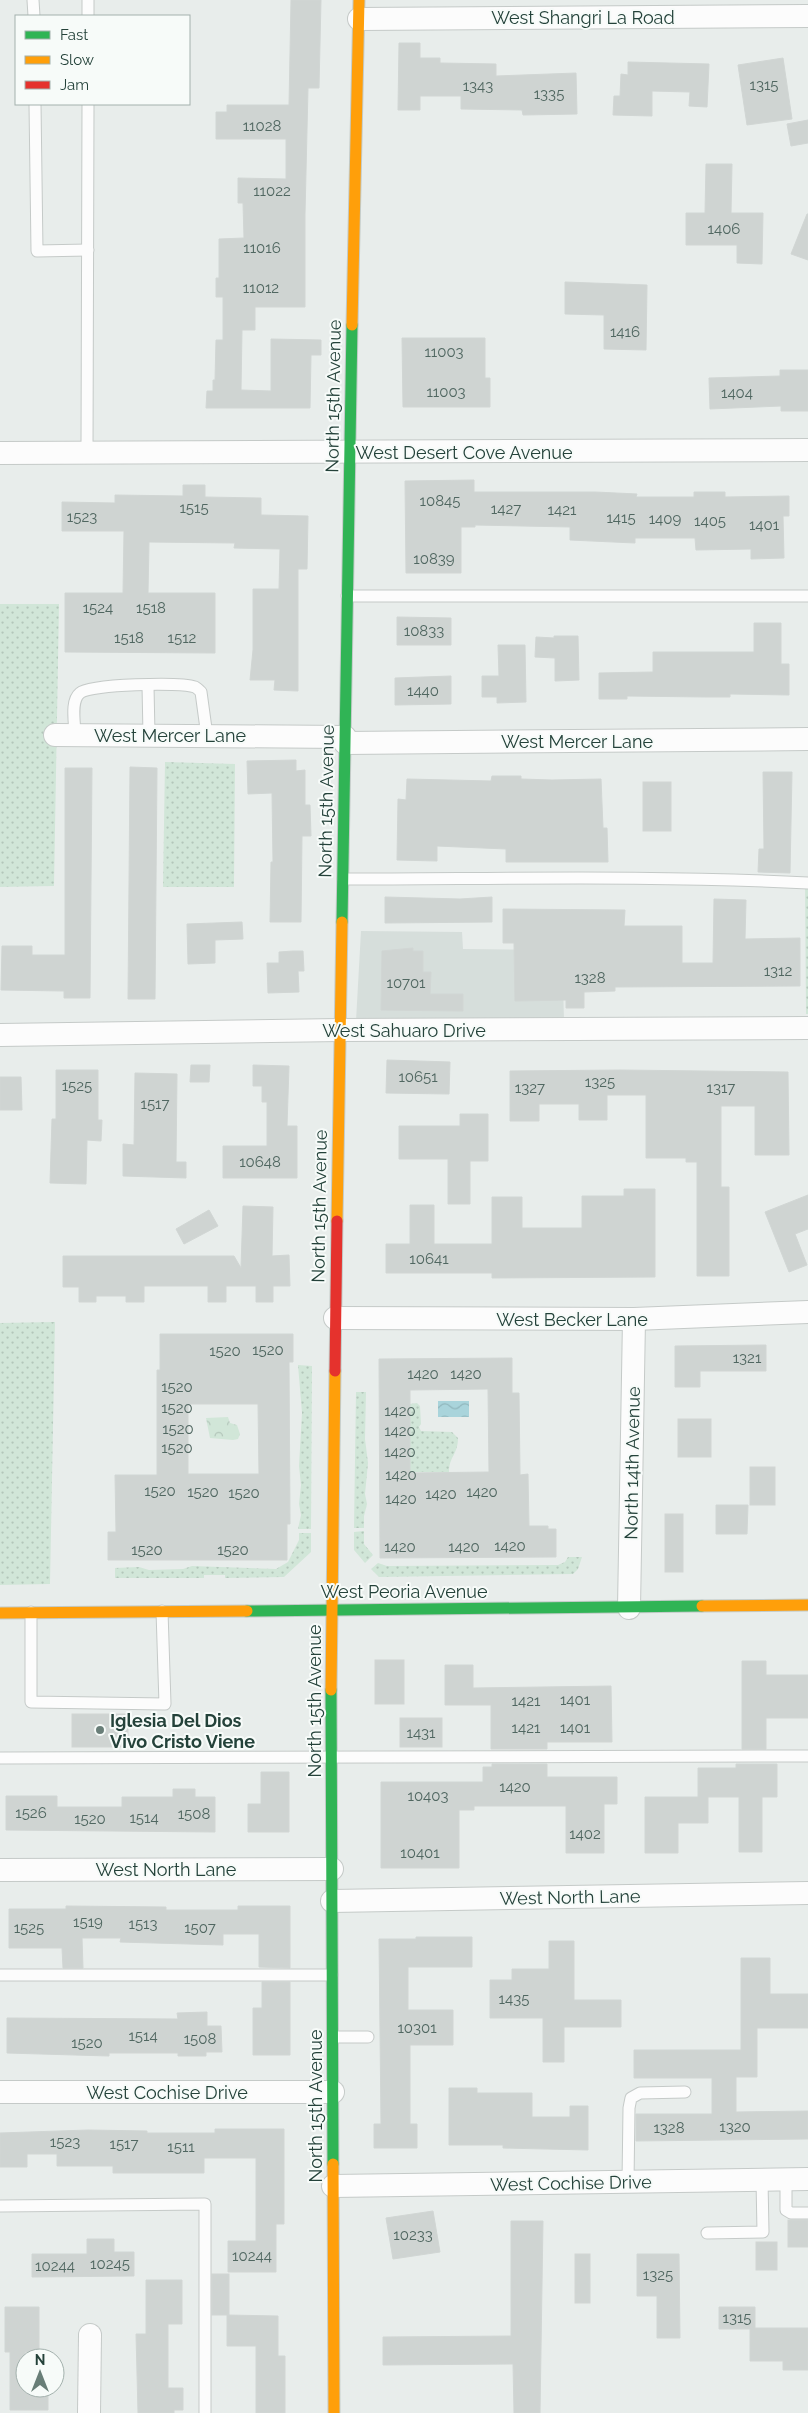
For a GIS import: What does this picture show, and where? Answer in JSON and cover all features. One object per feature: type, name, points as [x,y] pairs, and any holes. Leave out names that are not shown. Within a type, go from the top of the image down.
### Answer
[{"type":"street","name":"West Shangri La Road","points":[[359,9],[808,16]]},
{"type":"street","name":"North 15th Avenue","points":[[334,2413],[331,1608],[349,452],[359,9]]},
{"type":"street","name":"West Desert Cove Avenue","points":[[0,453],[808,450]]},
{"type":"street","name":"West Mercer Lane","points":[[65,735],[207,736],[345,740],[808,740]]},
{"type":"street","name":"West Sahuaro Drive","points":[[0,1035],[340,1030],[808,1028]]},
{"type":"street","name":"West Becker Lane","points":[[335,1318],[634,1319],[808,1312]]},
{"type":"street","name":"North 14th Avenue","points":[[629,1608],[634,1319]]},
{"type":"street","name":"West Peoria Avenue","points":[[0,1613],[331,1608],[629,1608],[808,1605]]},
{"type":"street","name":"West North Lane","points":[[0,1870],[332,1868]]},
{"type":"street","name":"West North Lane","points":[[332,1901],[808,1893]]},
{"type":"street","name":"West Cochise Drive","points":[[0,2092],[333,2092]]},
{"type":"street","name":"West Cochise Drive","points":[[333,2186],[808,2179]]},
{"type":"street","points":[[89,2413],[90,2335]]},
{"type":"lane","points":[[33,0],[34,15]]},
{"type":"lane","points":[[88,0],[88,15]]},
{"type":"lane","points":[[35,105],[38,251],[88,250]]},
{"type":"lane","points":[[87,453],[88,105]]},
{"type":"lane","points":[[347,596],[808,596]]},
{"type":"lane","points":[[65,735],[75,699],[80,693],[89,688],[148,686],[196,687],[201,692],[207,736]]},
{"type":"lane","points":[[148,686],[149,735]]},
{"type":"lane","points":[[342,879],[633,878],[734,879],[808,883]]},
{"type":"lane","points":[[30,1612],[30,1702],[165,1704],[162,1611]]},
{"type":"lane","points":[[0,1758],[808,1756]]},
{"type":"lane","points":[[0,1975],[332,1975]]},
{"type":"lane","points":[[333,2037],[368,2037]]},
{"type":"lane","points":[[628,2182],[628,2108],[632,2098],[640,2093],[685,2092]]},
{"type":"lane","points":[[707,2233],[763,2232],[762,2180]]},
{"type":"lane","points":[[786,2180],[786,2210],[791,2213],[808,2214]]},
{"type":"lane","points":[[0,2206],[205,2204],[205,2413]]},
{"type":"shaded area","points":[[361,931],[462,932],[463,949],[562,950],[564,1020],[356,1021]]},
{"type":"green space","points":[[0,604],[59,604],[54,886],[0,887]]},
{"type":"green space","points":[[165,762],[235,764],[234,887],[163,887]]},
{"type":"green space","points":[[805,878],[808,879],[808,1014],[806,1014]]},
{"type":"green space","points":[[55,1322],[50,1584],[0,1585],[0,1323]]},
{"type":"green space","points":[[298,1365],[312,1366],[311,1529],[298,1529],[301,1515],[299,1504],[301,1485],[299,1466],[302,1413]]},
{"type":"green space","points":[[356,1392],[366,1392],[365,1439],[368,1463],[365,1494],[367,1504],[364,1528],[354,1528]]},
{"type":"green space","points":[[417,1403],[420,1406],[421,1424],[419,1427],[421,1431],[452,1432],[458,1438],[457,1448],[450,1463],[449,1472],[410,1472],[410,1404]]},
{"type":"green space","points":[[228,1417],[230,1423],[237,1425],[240,1434],[238,1439],[210,1438],[206,1418]]},
{"type":"green space","points":[[364,1531],[364,1544],[373,1555],[365,1563],[354,1550],[354,1532]]},
{"type":"green space","points":[[299,1533],[311,1533],[311,1552],[284,1577],[225,1578],[225,1575],[204,1575],[204,1578],[115,1578],[115,1568],[139,1567],[149,1570],[183,1569],[192,1566],[276,1569],[288,1562],[299,1540]]},
{"type":"green space","points":[[568,1557],[582,1557],[578,1569],[573,1574],[379,1577],[371,1569],[378,1563],[387,1566],[558,1565],[565,1562]]},
{"type":"water","points":[[438,1401],[469,1401],[469,1417],[438,1417]]},
{"type":"building","points":[[291,0],[321,0],[319,88],[308,88],[305,307],[255,307],[255,330],[242,330],[241,390],[271,391],[271,339],[321,340],[321,355],[311,355],[310,408],[206,408],[207,391],[213,391],[213,380],[215,380],[216,340],[223,340],[223,297],[216,297],[216,278],[219,278],[219,239],[244,238],[243,203],[238,203],[238,178],[286,179],[286,139],[216,139],[216,112],[227,112],[227,105],[289,105]]},
{"type":"building","points":[[399,43],[420,43],[420,58],[440,58],[440,63],[496,64],[496,76],[576,73],[577,114],[523,115],[522,110],[461,109],[461,96],[420,96],[420,110],[398,110]]},
{"type":"building","points":[[783,58],[792,119],[747,125],[738,65]]},
{"type":"building","points":[[628,62],[709,64],[707,107],[689,106],[690,92],[652,91],[652,116],[613,115],[614,96],[620,96],[621,74],[628,75]]},
{"type":"building","points":[[808,120],[808,143],[791,146],[787,124]]},
{"type":"building","points":[[706,164],[732,164],[731,213],[763,213],[762,264],[737,263],[737,245],[686,245],[686,213],[705,213]]},
{"type":"building","points":[[808,214],[808,260],[791,254]]},
{"type":"building","points":[[565,282],[647,285],[646,350],[604,349],[604,315],[565,314]]},
{"type":"building","points":[[402,338],[485,338],[485,378],[490,378],[490,407],[403,407]]},
{"type":"building","points":[[780,370],[808,370],[808,411],[781,411],[781,406],[710,409],[709,378],[780,376]]},
{"type":"building","points":[[474,480],[474,492],[595,492],[637,494],[636,497],[694,497],[694,492],[725,492],[725,497],[789,496],[789,516],[783,516],[784,558],[751,559],[751,549],[696,550],[695,538],[635,538],[635,543],[570,540],[570,527],[475,525],[475,527],[461,527],[461,573],[406,573],[405,481]]},
{"type":"building","points":[[183,485],[205,485],[205,497],[261,498],[261,515],[308,516],[307,569],[298,569],[298,691],[274,690],[275,680],[250,680],[253,650],[253,589],[279,589],[280,549],[234,548],[235,543],[149,542],[148,593],[215,593],[215,653],[65,652],[65,593],[123,593],[124,531],[62,531],[62,502],[115,503],[115,495],[183,496]]},
{"type":"building","points":[[397,617],[451,618],[451,645],[397,645]]},
{"type":"building","points":[[754,623],[781,623],[781,664],[789,664],[789,695],[730,694],[730,697],[627,696],[627,699],[599,699],[599,673],[653,672],[653,652],[754,652]]},
{"type":"building","points":[[554,636],[578,636],[579,680],[555,681],[555,658],[535,657],[536,637],[554,638]]},
{"type":"building","points":[[498,645],[525,645],[526,702],[497,703],[497,697],[482,697],[482,676],[499,676]]},
{"type":"building","points":[[451,676],[451,704],[395,705],[395,678]]},
{"type":"building","points":[[296,760],[296,771],[305,770],[305,805],[310,805],[311,836],[302,836],[301,922],[270,922],[271,862],[273,862],[272,793],[248,794],[247,761]]},
{"type":"building","points":[[130,767],[157,768],[155,999],[128,999]]},
{"type":"building","points":[[65,768],[92,768],[90,998],[64,998],[64,991],[1,990],[2,946],[32,946],[32,955],[65,955]]},
{"type":"building","points":[[763,772],[792,772],[790,873],[758,872],[759,849],[764,849]]},
{"type":"building","points":[[492,776],[521,776],[521,779],[552,780],[601,779],[603,828],[607,828],[608,862],[506,862],[506,849],[437,846],[437,861],[397,860],[398,799],[406,800],[407,779],[491,781]]},
{"type":"building","points":[[643,782],[671,782],[671,831],[643,831]]},
{"type":"building","points":[[385,897],[460,899],[492,897],[492,922],[385,923]]},
{"type":"building","points":[[714,899],[746,900],[745,939],[800,938],[800,986],[615,987],[615,991],[584,992],[584,1008],[566,1008],[566,1000],[515,1001],[514,943],[503,943],[503,909],[625,910],[624,926],[682,926],[682,963],[713,963]]},
{"type":"building","points":[[242,922],[243,939],[215,940],[215,963],[188,964],[187,924]]},
{"type":"building","points":[[413,948],[413,951],[423,951],[423,972],[431,972],[430,994],[463,994],[463,1011],[381,1010],[382,951]]},
{"type":"building","points":[[303,951],[304,971],[298,971],[299,992],[268,993],[267,963],[279,963],[279,952]]},
{"type":"building","points":[[387,1060],[450,1062],[449,1094],[386,1093]]},
{"type":"building","points":[[191,1065],[210,1065],[209,1082],[190,1082]]},
{"type":"building","points":[[253,1065],[289,1066],[287,1126],[297,1126],[297,1178],[223,1178],[223,1146],[267,1146],[267,1102],[262,1102],[262,1086],[253,1086]]},
{"type":"building","points":[[56,1070],[98,1070],[98,1120],[102,1120],[101,1141],[87,1140],[86,1184],[50,1183],[52,1119],[56,1119]]},
{"type":"building","points":[[510,1071],[788,1072],[789,1155],[755,1155],[755,1106],[721,1106],[721,1187],[729,1187],[729,1276],[697,1276],[697,1162],[686,1162],[686,1158],[646,1158],[646,1095],[607,1095],[607,1120],[579,1120],[579,1104],[539,1104],[539,1121],[510,1121]]},
{"type":"building","points":[[135,1073],[177,1074],[176,1162],[186,1162],[186,1178],[123,1176],[123,1144],[134,1145]]},
{"type":"building","points":[[0,1077],[21,1077],[22,1110],[0,1110]]},
{"type":"building","points":[[460,1114],[488,1114],[488,1161],[470,1161],[470,1204],[448,1204],[448,1159],[399,1159],[399,1126],[460,1126]]},
{"type":"building","points":[[624,1189],[655,1189],[655,1277],[492,1278],[492,1273],[386,1273],[386,1244],[410,1244],[410,1205],[434,1205],[434,1244],[492,1244],[492,1197],[522,1197],[522,1228],[582,1228],[582,1196],[624,1196]]},
{"type":"building","points":[[808,1195],[808,1229],[795,1234],[807,1265],[789,1272],[765,1212]]},
{"type":"building","points":[[243,1206],[273,1207],[272,1256],[289,1255],[290,1286],[273,1286],[273,1302],[256,1302],[256,1286],[226,1286],[226,1302],[208,1302],[208,1286],[144,1286],[144,1302],[126,1302],[126,1296],[96,1296],[96,1302],[79,1302],[79,1287],[63,1287],[63,1256],[234,1256],[241,1268]]},
{"type":"building","points":[[209,1210],[218,1226],[184,1244],[176,1229]]},
{"type":"building","points":[[160,1334],[293,1334],[293,1362],[289,1362],[290,1524],[287,1524],[287,1560],[108,1560],[108,1532],[116,1532],[115,1475],[157,1475],[157,1370],[160,1370]],"holes":[[[188,1404],[258,1404],[259,1474],[188,1474]]]},
{"type":"building","points":[[766,1345],[766,1371],[700,1371],[700,1387],[675,1387],[675,1346]]},
{"type":"building","points":[[512,1358],[512,1393],[519,1393],[520,1475],[528,1474],[529,1526],[548,1526],[548,1529],[556,1529],[556,1557],[380,1558],[379,1359]],"holes":[[[488,1389],[489,1472],[410,1473],[410,1390]]]},
{"type":"building","points":[[678,1419],[711,1419],[711,1457],[678,1457]]},
{"type":"building","points":[[750,1467],[775,1467],[775,1505],[750,1505]]},
{"type":"building","points":[[716,1505],[748,1505],[747,1534],[716,1534]]},
{"type":"building","points":[[665,1514],[683,1514],[683,1572],[665,1572]]},
{"type":"building","points":[[375,1660],[404,1660],[404,1704],[375,1704]]},
{"type":"building","points":[[742,1661],[766,1661],[766,1675],[808,1675],[808,1718],[766,1718],[766,1749],[742,1749]]},
{"type":"building","points":[[445,1665],[473,1665],[473,1688],[611,1686],[612,1742],[547,1742],[547,1749],[491,1749],[491,1705],[445,1705]]},
{"type":"building","name":"Iglesia Del Dios Vivo Cristo Viene","points":[[72,1714],[128,1714],[128,1747],[72,1747]]},
{"type":"building","points":[[400,1718],[442,1718],[442,1747],[400,1747]]},
{"type":"building","points":[[492,1764],[547,1764],[547,1777],[617,1777],[617,1804],[604,1804],[604,1853],[566,1853],[566,1806],[474,1806],[474,1810],[459,1810],[459,1868],[381,1868],[381,1782],[483,1782],[483,1767],[492,1767]]},
{"type":"building","points":[[736,1764],[777,1764],[777,1797],[762,1797],[762,1852],[739,1852],[739,1797],[708,1797],[708,1823],[678,1823],[678,1853],[645,1853],[645,1797],[698,1797],[698,1768],[736,1768]]},
{"type":"building","points":[[261,1772],[289,1772],[289,1832],[248,1832],[248,1804],[261,1804]]},
{"type":"building","points":[[173,1789],[195,1789],[195,1797],[215,1797],[215,1832],[6,1830],[6,1796],[57,1796],[57,1807],[122,1807],[122,1797],[173,1797]]},
{"type":"building","points":[[66,1906],[166,1907],[166,1910],[238,1910],[238,1906],[290,1906],[290,1968],[259,1967],[259,1934],[223,1934],[223,1945],[120,1942],[121,1938],[82,1938],[83,1968],[63,1968],[62,1948],[9,1948],[9,1909],[66,1909]]},
{"type":"building","points":[[416,1937],[472,1937],[472,1967],[408,1967],[408,2010],[453,2010],[453,2045],[410,2045],[410,2124],[417,2124],[417,2148],[374,2148],[374,2124],[381,2124],[379,1939],[416,1939]]},
{"type":"building","points":[[549,1941],[574,1941],[574,2000],[621,2000],[621,2027],[564,2027],[564,2062],[543,2062],[543,2018],[490,2018],[490,1980],[512,1980],[512,1969],[549,1969]]},
{"type":"building","points":[[741,1958],[770,1958],[770,1994],[808,1994],[808,2028],[757,2028],[757,2077],[736,2077],[736,2112],[808,2111],[808,2139],[636,2141],[636,2114],[712,2114],[712,2078],[634,2078],[634,2050],[741,2050]]},
{"type":"building","points":[[262,1982],[290,1982],[290,2055],[253,2055],[253,2008],[262,2008]]},
{"type":"building","points":[[207,2012],[207,2026],[221,2026],[222,2052],[206,2052],[206,2056],[178,2056],[178,2053],[109,2053],[109,2056],[7,2053],[7,2018],[178,2019],[177,2013]]},
{"type":"building","points":[[449,2088],[477,2088],[477,2093],[532,2093],[532,2117],[570,2117],[570,2106],[588,2106],[588,2150],[503,2148],[503,2145],[449,2145]]},
{"type":"building","points":[[215,2129],[284,2129],[284,2224],[276,2224],[276,2272],[228,2272],[228,2241],[256,2241],[256,2158],[204,2158],[204,2173],[113,2173],[113,2166],[57,2166],[57,2154],[27,2154],[27,2167],[0,2167],[0,2133],[88,2130],[147,2131],[147,2133],[215,2133]]},
{"type":"building","points":[[433,2211],[440,2252],[393,2259],[386,2218]]},
{"type":"building","points":[[788,2220],[808,2220],[808,2247],[788,2247]]},
{"type":"building","points":[[511,2221],[543,2221],[540,2413],[514,2413],[513,2364],[383,2365],[383,2337],[511,2336]]},
{"type":"building","points":[[87,2239],[114,2239],[114,2252],[134,2252],[134,2276],[32,2277],[32,2254],[87,2254]]},
{"type":"building","points":[[756,2242],[777,2242],[777,2270],[756,2270]]},
{"type":"building","points":[[575,2254],[590,2254],[590,2303],[575,2303]]},
{"type":"building","points":[[637,2254],[679,2254],[680,2338],[657,2338],[657,2296],[637,2296]]},
{"type":"building","points":[[212,2274],[229,2274],[229,2315],[212,2315]]},
{"type":"building","points":[[146,2280],[182,2280],[182,2324],[168,2324],[168,2388],[183,2388],[183,2410],[174,2410],[174,2413],[138,2413],[136,2334],[146,2334]]},
{"type":"building","points":[[5,2307],[39,2307],[39,2348],[15,2348],[15,2398],[48,2398],[48,2410],[10,2410],[10,2352],[5,2352]]},
{"type":"building","points":[[719,2307],[755,2307],[755,2328],[808,2328],[808,2370],[783,2370],[783,2361],[750,2361],[750,2329],[719,2329]]},
{"type":"building","points":[[227,2315],[278,2316],[278,2356],[285,2356],[285,2413],[256,2413],[256,2346],[227,2346]]},
{"type":"traffic: fast","points":[[342,922],[352,325]]},
{"type":"traffic: fast","points":[[247,1611],[702,1606]]},
{"type":"traffic: fast","points":[[331,1690],[333,2164]]},
{"type":"traffic: slow","points":[[352,325],[359,0]]},
{"type":"traffic: slow","points":[[337,1221],[342,922]]},
{"type":"traffic: slow","points":[[331,1690],[335,1371]]},
{"type":"traffic: slow","points":[[702,1606],[808,1605]]},
{"type":"traffic: slow","points":[[0,1613],[247,1611]]},
{"type":"traffic: slow","points":[[333,2164],[334,2413]]},
{"type":"traffic: jam","points":[[335,1371],[337,1221]]},
{"type":"place","name":"Iglesia Del Dios Vivo Cristo Viene","points":[[100,1730]]}]
